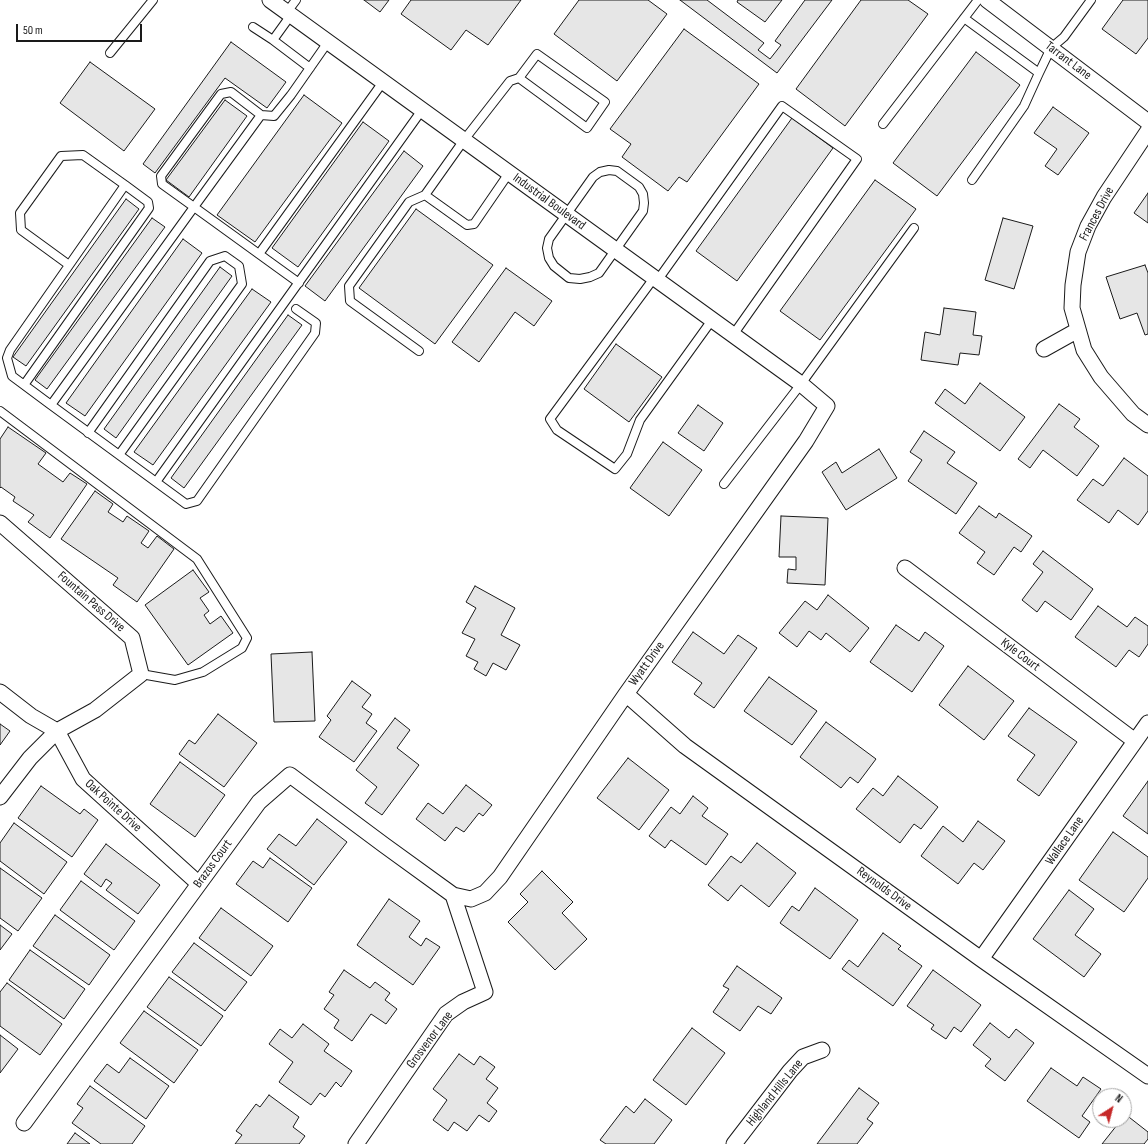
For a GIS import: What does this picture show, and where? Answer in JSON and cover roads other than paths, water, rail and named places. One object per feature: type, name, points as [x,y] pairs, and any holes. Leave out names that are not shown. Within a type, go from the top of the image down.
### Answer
[{"type":"street","name":"Industrial Boulevard","points":[[270,0],[801,384],[827,406]]},
{"type":"street","name":"Tarrant Lane","points":[[988,0],[1148,122]]},
{"type":"street","name":"Frances Drive","points":[[1148,131],[1104,197],[1088,226],[1078,252],[1072,285],[1072,308],[1084,350],[1101,377],[1133,414],[1148,425]]},
{"type":"street","points":[[1044,349],[1078,330]]},
{"type":"street","name":"Wyatt Drive","points":[[453,895],[472,899],[485,893],[500,877],[626,694],[806,441],[827,406]]},
{"type":"street","name":"Fountain Pass Drive","points":[[0,523],[132,638],[141,674]]},
{"type":"street","name":"Kyle Court","points":[[905,568],[1134,742]]},
{"type":"street","points":[[0,798],[30,758],[57,731],[94,710],[141,674]]},
{"type":"street","points":[[0,692],[31,716],[57,731]]},
{"type":"street","name":"Reynolds Drive","points":[[626,694],[685,746],[981,959],[1148,1076]]},
{"type":"street","name":"Wallace Lane","points":[[981,959],[1148,723]]},
{"type":"street","name":"Oak Pointe Drive","points":[[57,731],[83,779],[199,884]]},
{"type":"street","name":"Brazos Court","points":[[24,1123],[259,802],[290,775],[453,895]]},
{"type":"street","name":"Grosvenor Lane","points":[[356,1144],[446,1014],[463,1002],[485,992],[453,895]]},
{"type":"street","name":"Highland Hills Lane","points":[[734,1144],[790,1071],[803,1057],[822,1050]]},
{"type":"lane","points":[[110,53],[153,0]]},
{"type":"lane","points":[[273,40],[296,0]]},
{"type":"lane","points":[[883,124],[978,0]]},
{"type":"lane","points":[[972,180],[1024,106],[1051,48],[1064,37],[1091,0]]},
{"type":"lane","points":[[964,18],[1039,73]]},
{"type":"lane","points":[[253,27],[310,68]]},
{"type":"lane","points":[[299,283],[162,184],[161,176],[221,94],[231,92],[261,115],[274,116],[328,42]]},
{"type":"lane","points":[[419,351],[350,301],[349,286],[409,202],[426,195],[464,140],[510,81],[519,78],[537,54],[605,102],[587,128],[519,78]]},
{"type":"lane","points":[[259,254],[383,82]]},
{"type":"lane","points":[[712,320],[640,420],[626,454],[615,468],[557,430],[550,419],[656,279],[782,106],[857,160],[733,335]]},
{"type":"lane","points":[[156,482],[422,110]]},
{"type":"lane","points":[[51,405],[261,115]]},
{"type":"lane","points":[[24,385],[149,208],[148,202],[83,155],[61,156],[20,213],[21,230],[69,265]]},
{"type":"lane","points":[[609,170],[617,171],[639,187],[643,194],[643,211],[599,273],[590,277],[580,279],[569,278],[554,266],[549,258],[547,248],[549,239],[566,214],[593,177],[600,172],[609,170]]},
{"type":"lane","points":[[426,195],[467,225],[474,224],[509,173]]},
{"type":"lane","points":[[125,185],[10,350],[7,358],[12,376],[186,504],[197,501],[315,333],[316,323],[296,309]]},
{"type":"lane","points":[[724,484],[801,384],[914,228]]},
{"type":"lane","points":[[88,433],[210,261],[225,256],[239,266],[242,284],[119,455]]},
{"type":"lane","points":[[0,411],[197,559],[247,638],[242,648],[203,672],[175,680],[141,674]]}]
